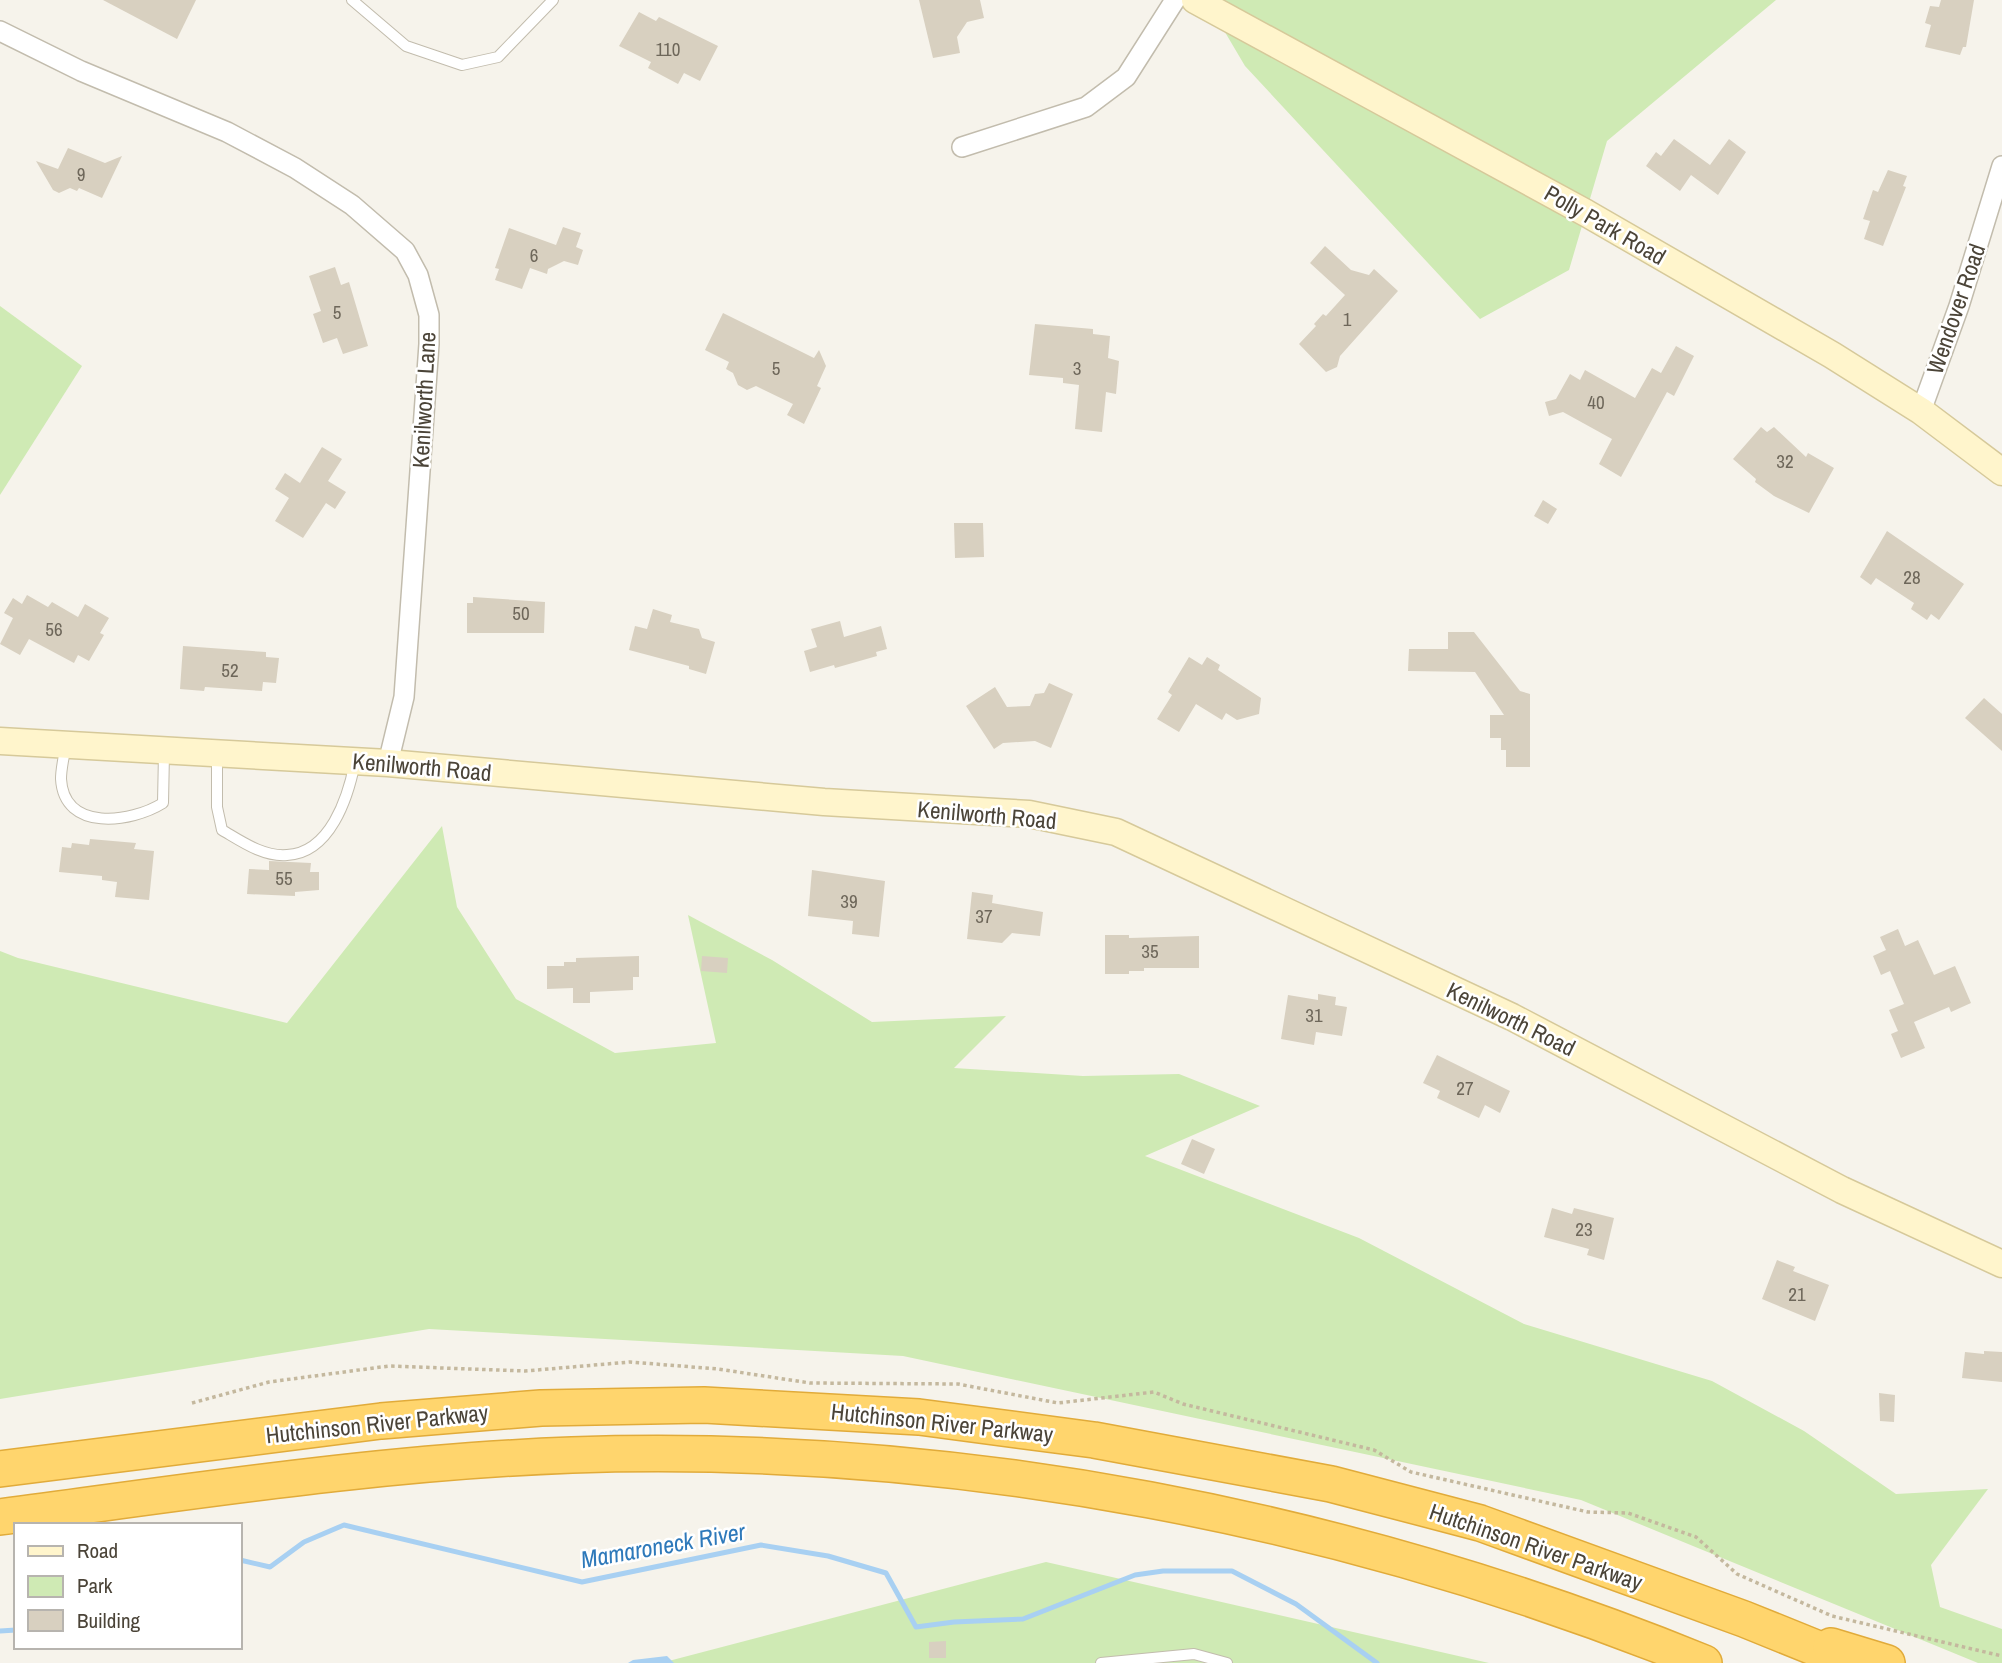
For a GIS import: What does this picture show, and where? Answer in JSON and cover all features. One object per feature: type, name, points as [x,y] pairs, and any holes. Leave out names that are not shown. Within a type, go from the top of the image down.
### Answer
[{"type":"highway","name":"Hutchinson River Parkway","points":[[0,1469],[381,1421],[541,1408],[704,1405],[919,1417],[1094,1440],[1331,1484],[1480,1523],[1744,1619],[1853,1663]]},
{"type":"highway","name":"Hutchinson River Parkway","points":[[0,1517],[359,1469],[541,1457],[662,1454],[914,1465],[1106,1492],[1264,1523],[1411,1559],[1704,1663]]},
{"type":"highway","points":[[1569,1613],[1677,1663]]},
{"type":"highway","points":[[1744,1619],[1887,1663]]},
{"type":"street","points":[[962,147],[1086,107],[1126,77],[1175,0]]},
{"type":"street","name":"Polly Park Road","points":[[1195,0],[1586,213],[1855,368],[1921,411],[2002,472]]},
{"type":"street","name":"Kenilworth Lane","points":[[0,31],[81,71],[227,132],[295,168],[352,205],[386,232],[404,251],[418,275],[429,315],[429,344],[404,697],[388,763]]},
{"type":"street","name":"Wendover Road","points":[[1921,411],[1959,306],[2002,166]]},
{"type":"street","name":"Kenilworth Road","points":[[0,741],[388,763],[824,803],[1029,814],[1116,832],[1512,1017],[1842,1191],[2002,1264]]},
{"type":"lane","points":[[352,0],[406,47],[462,65],[498,57],[553,0]]},
{"type":"lane","points":[[66,745],[61,779],[66,797],[75,811],[96,818],[121,820],[147,813],[163,803],[164,751]]},
{"type":"lane","points":[[217,753],[217,807],[222,830],[256,850],[286,856],[312,849],[331,827],[350,786],[355,761]]},
{"type":"lane","points":[[1101,1663],[1194,1654],[1227,1663]]},
{"type":"green space","points":[[1206,0],[1776,0],[1607,141],[1569,270],[1480,319],[1245,66]]},
{"type":"green space","points":[[0,306],[82,366],[0,495]]},
{"type":"green space","points":[[442,826],[457,907],[516,999],[615,1053],[716,1043],[688,915],[772,960],[872,1022],[1006,1016],[954,1068],[1083,1076],[1179,1074],[1260,1106],[1145,1156],[1359,1238],[1524,1324],[1712,1381],[1804,1431],[1896,1494],[1988,1489],[1931,1565],[1940,1607],[2002,1629],[2002,1663],[1978,1663],[1581,1500],[903,1356],[429,1329],[0,1399],[0,951],[18,958],[287,1023]]},
{"type":"green space","points":[[1046,1562],[1489,1663],[661,1663]]},
{"type":"water","points":[[667,1656],[674,1663],[628,1663],[633,1660]]},
{"type":"building","points":[[103,0],[196,0],[177,39]]},
{"type":"building","points":[[919,0],[980,0],[984,18],[967,22],[957,37],[960,53],[933,58]]},
{"type":"building","points":[[1941,0],[1974,0],[1966,47],[1963,47],[1960,55],[1925,47],[1931,25],[1925,23],[1930,6],[1939,7]]},
{"type":"building","points":[[639,12],[656,21],[659,17],[718,46],[700,81],[684,73],[678,84],[648,68],[651,62],[619,46]]},
{"type":"building","points":[[1674,139],[1710,165],[1729,139],[1746,152],[1718,195],[1691,175],[1680,191],[1646,166],[1656,152],[1661,156]]},
{"type":"building","points":[[68,148],[105,163],[122,156],[102,198],[79,188],[77,191],[70,188],[59,193],[53,190],[36,161],[58,169]]},
{"type":"building","points":[[1888,170],[1907,176],[1903,186],[1906,187],[1883,246],[1864,239],[1870,221],[1863,219],[1873,190],[1878,192]]},
{"type":"building","points":[[563,227],[581,233],[576,247],[583,250],[578,265],[564,261],[548,269],[547,274],[530,268],[522,289],[495,280],[499,269],[495,268],[509,228],[556,245]]},
{"type":"building","points":[[1325,246],[1351,270],[1369,275],[1374,269],[1398,291],[1340,356],[1337,367],[1326,372],[1299,344],[1323,314],[1326,316],[1345,295],[1310,263]]},
{"type":"building","points":[[335,267],[341,285],[349,282],[368,346],[343,354],[337,338],[323,343],[313,314],[321,311],[309,276]]},
{"type":"building","points":[[723,313],[814,358],[819,350],[826,366],[817,386],[821,388],[804,424],[787,415],[793,404],[756,386],[747,390],[738,385],[733,373],[726,369],[729,362],[705,350]]},
{"type":"building","points":[[1035,324],[1093,329],[1093,334],[1110,336],[1108,358],[1119,361],[1116,394],[1106,392],[1102,432],[1075,429],[1079,385],[1063,383],[1063,378],[1029,375]]},
{"type":"building","points":[[1676,346],[1694,356],[1674,396],[1667,392],[1621,477],[1599,464],[1612,439],[1563,412],[1549,416],[1545,402],[1556,399],[1570,374],[1580,380],[1585,370],[1635,398],[1652,368],[1661,373]]},
{"type":"building","points":[[1761,427],[1767,432],[1774,427],[1806,457],[1808,453],[1834,468],[1809,513],[1774,496],[1755,482],[1756,479],[1733,459]]},
{"type":"building","points":[[322,447],[342,459],[328,481],[346,492],[335,509],[326,503],[303,538],[275,521],[289,498],[275,489],[285,473],[300,483]]},
{"type":"building","points":[[1543,500],[1557,509],[1548,524],[1534,516]]},
{"type":"building","points":[[954,523],[983,523],[984,557],[955,558]]},
{"type":"building","points":[[1887,531],[1964,584],[1939,620],[1931,614],[1927,620],[1911,609],[1914,603],[1876,578],[1871,585],[1860,577]]},
{"type":"building","points":[[27,595],[48,607],[52,602],[78,617],[85,604],[109,618],[100,633],[104,635],[89,661],[78,655],[74,663],[29,639],[20,655],[0,644],[13,618],[4,613],[13,598],[22,604]]},
{"type":"building","points":[[473,597],[545,602],[544,633],[467,633],[467,603],[473,603]]},
{"type":"building","points":[[653,609],[672,615],[670,622],[699,629],[702,638],[715,642],[706,674],[689,669],[689,666],[629,650],[635,626],[647,629]]},
{"type":"building","points":[[840,621],[844,637],[881,626],[887,649],[876,652],[877,656],[810,672],[804,651],[817,647],[811,629]]},
{"type":"building","points":[[1448,632],[1474,632],[1520,691],[1530,694],[1530,767],[1506,767],[1506,750],[1501,750],[1501,738],[1490,738],[1490,715],[1504,715],[1475,672],[1408,671],[1409,649],[1448,649]]},
{"type":"building","points":[[183,646],[266,652],[266,657],[279,658],[276,683],[263,682],[262,691],[205,687],[204,691],[180,689]]},
{"type":"building","points":[[1189,657],[1202,665],[1207,657],[1220,665],[1218,670],[1261,698],[1259,714],[1237,720],[1226,713],[1222,720],[1196,704],[1179,732],[1157,719],[1172,695],[1168,692]]},
{"type":"building","points":[[1049,683],[1073,694],[1051,748],[1035,741],[1003,743],[994,749],[966,706],[995,687],[1007,707],[1030,706],[1035,694],[1044,693]]},
{"type":"building","points":[[1984,698],[2002,714],[2002,751],[1965,718]]},
{"type":"building","points":[[90,839],[136,843],[134,849],[154,851],[149,900],[115,897],[117,882],[102,880],[102,876],[59,872],[62,847],[71,848],[72,843],[89,845]]},
{"type":"building","points":[[269,861],[311,863],[310,872],[319,872],[319,890],[295,892],[295,896],[247,894],[249,869],[269,870]]},
{"type":"building","points":[[812,870],[885,881],[879,937],[852,934],[853,921],[808,916]]},
{"type":"building","points":[[972,892],[993,895],[992,903],[1043,912],[1040,936],[1012,933],[1002,943],[967,939]]},
{"type":"building","points":[[1898,929],[1905,946],[1918,940],[1934,975],[1955,966],[1971,1003],[1951,1012],[1949,1007],[1914,1022],[1925,1048],[1901,1058],[1891,1034],[1898,1031],[1889,1010],[1904,1004],[1890,971],[1881,975],[1873,956],[1886,950],[1880,937]]},
{"type":"building","points":[[1105,935],[1129,935],[1129,938],[1199,936],[1199,968],[1144,968],[1144,971],[1129,971],[1129,974],[1105,974]]},
{"type":"building","points":[[639,956],[639,977],[633,977],[633,990],[590,992],[590,1003],[573,1003],[573,988],[547,989],[547,966],[564,966],[564,962],[576,962],[576,958]]},
{"type":"building","points":[[702,956],[728,958],[727,973],[701,971]]},
{"type":"building","points":[[1318,994],[1336,997],[1335,1005],[1347,1007],[1342,1036],[1316,1032],[1314,1045],[1281,1039],[1288,995],[1318,1000]]},
{"type":"building","points":[[1437,1055],[1510,1091],[1500,1113],[1485,1105],[1479,1118],[1437,1098],[1440,1091],[1423,1083]]},
{"type":"building","points":[[1192,1139],[1215,1149],[1204,1174],[1181,1164]]},
{"type":"building","points":[[1552,1208],[1572,1214],[1574,1208],[1614,1218],[1604,1260],[1587,1255],[1589,1249],[1544,1237]]},
{"type":"building","points":[[1777,1260],[1795,1267],[1793,1271],[1829,1285],[1815,1321],[1762,1299]]},
{"type":"building","points":[[1984,1351],[2002,1352],[2002,1382],[1962,1378],[1965,1352],[1984,1354]]},
{"type":"building","points":[[1879,1393],[1895,1395],[1894,1422],[1880,1421]]},
{"type":"building","points":[[946,1641],[946,1658],[929,1658],[929,1642]]},
{"type":"waterway","name":"Mamaroneck River","points":[[242,1560],[270,1567],[304,1542],[344,1525],[582,1582],[761,1545],[828,1556],[886,1573],[916,1627],[954,1622],[1023,1619],[1135,1575],[1163,1571],[1232,1571],[1296,1604],[1377,1663]]},
{"type":"waterway","name":"Mamaroneck River","points":[[0,1631],[14,1630]]}]
